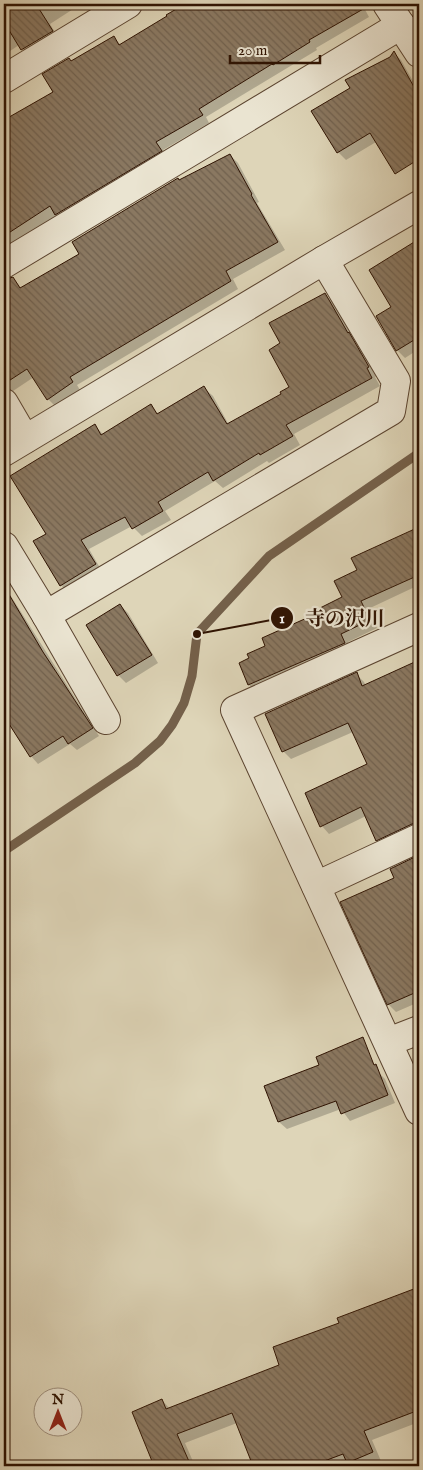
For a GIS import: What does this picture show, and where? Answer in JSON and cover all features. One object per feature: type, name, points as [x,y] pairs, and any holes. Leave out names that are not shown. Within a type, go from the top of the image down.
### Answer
[{"type":"street","points":[[4,78],[128,4]]},
{"type":"street","points":[[4,264],[394,14],[419,53]]},
{"type":"street","points":[[4,403],[14,445],[419,205]]},
{"type":"street","points":[[46,615],[391,411],[396,381],[324,260]]},
{"type":"street","points":[[4,546],[106,720]]},
{"type":"street","points":[[419,627],[235,710],[419,1111]]},
{"type":"street","points":[[316,886],[419,838]]},
{"type":"street","points":[[388,1042],[419,1030]]},
{"type":"building","points":[[4,4],[36,4],[53,31],[21,50],[4,22]]},
{"type":"building","points":[[185,4],[372,4],[309,40],[310,42],[199,109],[203,115],[156,142],[162,151],[55,215],[50,206],[4,236],[4,120],[53,92],[42,74],[69,58],[71,61],[114,36],[119,45]]},
{"type":"building","points":[[394,51],[419,96],[419,159],[395,174],[370,133],[337,153],[311,111],[350,88],[345,80],[390,57]]},
{"type":"building","points":[[230,154],[278,242],[226,271],[231,281],[70,377],[73,382],[47,400],[27,369],[4,384],[4,280],[13,277],[20,288],[79,254],[72,242],[178,178],[179,180]]},
{"type":"building","points":[[419,239],[419,337],[396,351],[376,316],[391,307],[369,270]]},
{"type":"building","points":[[325,293],[369,367],[367,368],[372,378],[286,425],[293,436],[260,455],[259,453],[213,481],[208,472],[158,502],[163,511],[132,529],[125,517],[81,540],[96,564],[60,586],[33,541],[46,534],[10,476],[95,424],[101,435],[151,404],[157,414],[204,386],[227,424],[281,394],[280,392],[289,387],[269,350],[280,343],[269,323]]},
{"type":"building","points":[[419,527],[419,575],[361,601],[370,620],[341,634],[345,643],[248,685],[239,663],[249,658],[247,654],[265,646],[262,638],[318,613],[316,610],[342,597],[334,581],[357,570],[351,558]]},
{"type":"building","points":[[4,586],[43,652],[93,728],[68,744],[63,736],[30,757],[4,716]]},
{"type":"building","points":[[120,604],[152,655],[117,676],[86,625]]},
{"type":"building","points":[[419,660],[419,823],[412,824],[376,841],[361,807],[320,827],[305,793],[367,764],[348,723],[282,752],[265,714],[357,672],[362,686]]},
{"type":"building","points":[[419,855],[419,991],[387,1005],[340,902],[394,878],[390,869]]},
{"type":"building","points":[[363,1037],[388,1095],[341,1114],[336,1101],[278,1122],[264,1086],[319,1065],[316,1057]]},
{"type":"building","points":[[419,1287],[419,1410],[364,1431],[373,1452],[347,1463],[343,1454],[311,1466],[253,1466],[232,1413],[177,1434],[191,1466],[154,1466],[132,1412],[162,1399],[166,1409],[279,1365],[273,1347],[339,1323],[337,1318]]},
{"type":"waterway","points":[[4,851],[135,763],[160,741],[172,725],[184,703],[192,676],[197,634],[269,556],[419,453]]},
{"type":"place","name":"寺の沢川","points":[[197,634]]}]
